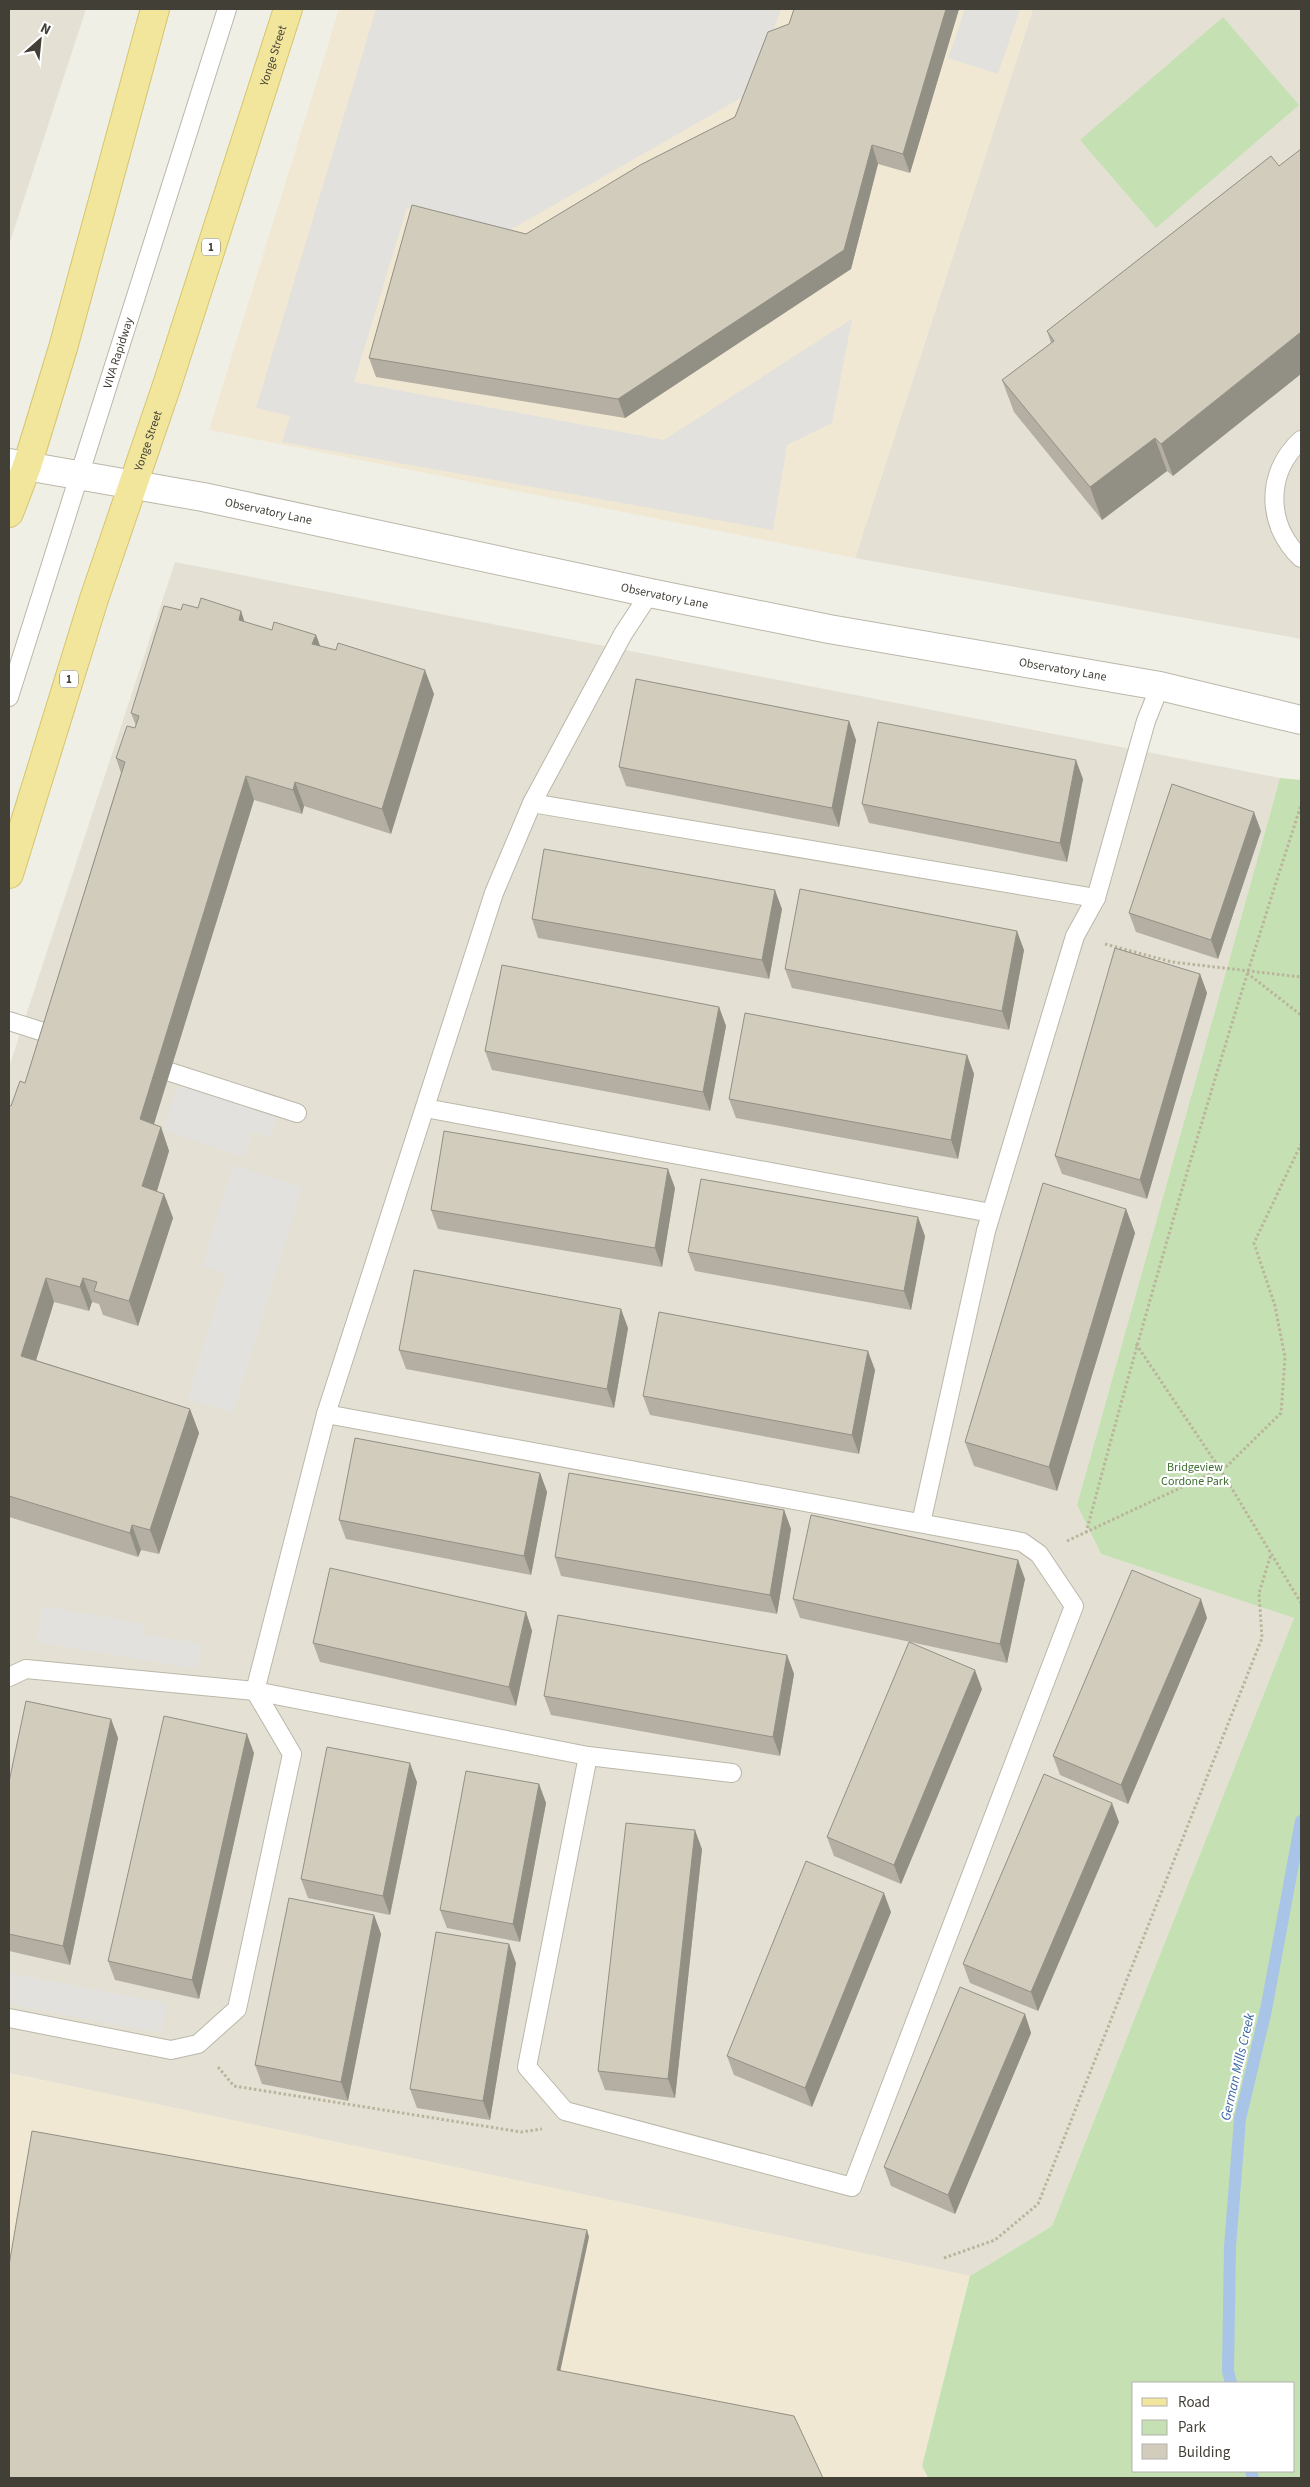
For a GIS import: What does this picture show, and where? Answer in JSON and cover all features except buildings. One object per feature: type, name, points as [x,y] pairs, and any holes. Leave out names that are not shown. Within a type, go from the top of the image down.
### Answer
[{"type":"main road","points":[[9,513],[18,465],[63,348],[155,9]]},
{"type":"main road","name":"Yonge Street","points":[[9,874],[94,599],[288,9]]},
{"type":"street","name":"Observatory Lane","points":[[18,465],[203,496],[650,593],[829,629],[1160,686],[1301,720]]},
{"type":"lane","name":"VIVA Rapidway","points":[[9,697],[227,9]]},
{"type":"lane","points":[[1301,440],[1290,450],[1277,473],[1273,498],[1278,525],[1290,548],[1301,558]]},
{"type":"lane","points":[[9,2018],[172,2050],[198,2044],[237,2009],[292,1754],[255,1691],[326,1414],[494,892],[532,803],[623,634],[650,593]]},
{"type":"lane","points":[[921,1523],[991,1213],[1076,936],[1096,898],[1146,721],[1160,686]]},
{"type":"lane","points":[[532,803],[1096,898]]},
{"type":"lane","points":[[9,1021],[56,1036]]},
{"type":"lane","points":[[170,1072],[297,1113]]},
{"type":"lane","points":[[425,1108],[991,1213]]},
{"type":"lane","points":[[326,1414],[1022,1542],[1039,1554],[1074,1606],[852,2187],[565,2111],[528,2067],[588,1756]]},
{"type":"lane","points":[[9,1677],[26,1669],[255,1691],[588,1756],[732,1773]]},
{"type":"path","points":[[1086,1533],[1136,1343],[1247,972],[1301,804]]},
{"type":"path","points":[[1076,936],[1172,962],[1301,977]]},
{"type":"path","points":[[1247,972],[1301,1014]]},
{"type":"path","points":[[1039,1554],[1227,1466],[1282,1413],[1284,1357],[1275,1306],[1254,1243],[1301,1144]]},
{"type":"path","points":[[1136,1343],[1220,1469],[1301,1603]]},
{"type":"path","points":[[944,2258],[995,2240],[1038,2204],[1262,1638],[1259,1593],[1271,1554]]},
{"type":"path","points":[[198,2044],[234,2086],[521,2132],[547,2128]]},
{"type":"shaded area","points":[[9,9],[86,9],[9,245]]},
{"type":"shaded area","points":[[339,9],[1033,9],[855,558],[209,430]]},
{"type":"shaded area","points":[[376,9],[781,9],[753,91],[505,233],[407,208],[354,382],[664,440],[852,319],[832,423],[787,445],[773,530],[282,442],[290,416],[256,408]]},
{"type":"shaded area","points":[[965,9],[1020,9],[998,74],[948,58]]},
{"type":"shaded area","points":[[1033,9],[1301,9],[1301,639],[855,558]]},
{"type":"shaded area","points":[[175,562],[1280,778],[1077,1505],[1101,1554],[1294,1618],[1052,2226],[970,2276],[9,2073],[9,1067]]},
{"type":"shaded area","points":[[185,1069],[282,1104],[270,1137],[253,1131],[244,1158],[163,1129]]},
{"type":"shaded area","points":[[233,1165],[302,1187],[233,1413],[187,1399],[226,1273],[202,1266]]},
{"type":"shaded area","points":[[42,1606],[144,1624],[143,1634],[202,1644],[197,1669],[36,1642]]},
{"type":"shaded area","points":[[9,1973],[166,2003],[161,2033],[9,2004]]},
{"type":"shaded area","points":[[9,2073],[970,2276],[922,2466],[927,2478],[9,2478]]},
{"type":"green space","points":[[1223,17],[1299,105],[1156,228],[1080,140]]},
{"type":"green space","name":"Bridgeview Cordone Park","points":[[1280,778],[1301,780],[1301,2478],[928,2478],[922,2466],[970,2276],[1052,2226],[1294,1618],[1101,1554],[1077,1505]]},
{"type":"waterway","name":"German Mills Creek","points":[[1231,2382],[1228,2371],[1230,2247],[1240,2119],[1266,2010],[1301,1821]]},
{"type":"waterway","name":"German Mills Creek","points":[[1251,2472],[1253,2478]]}]
